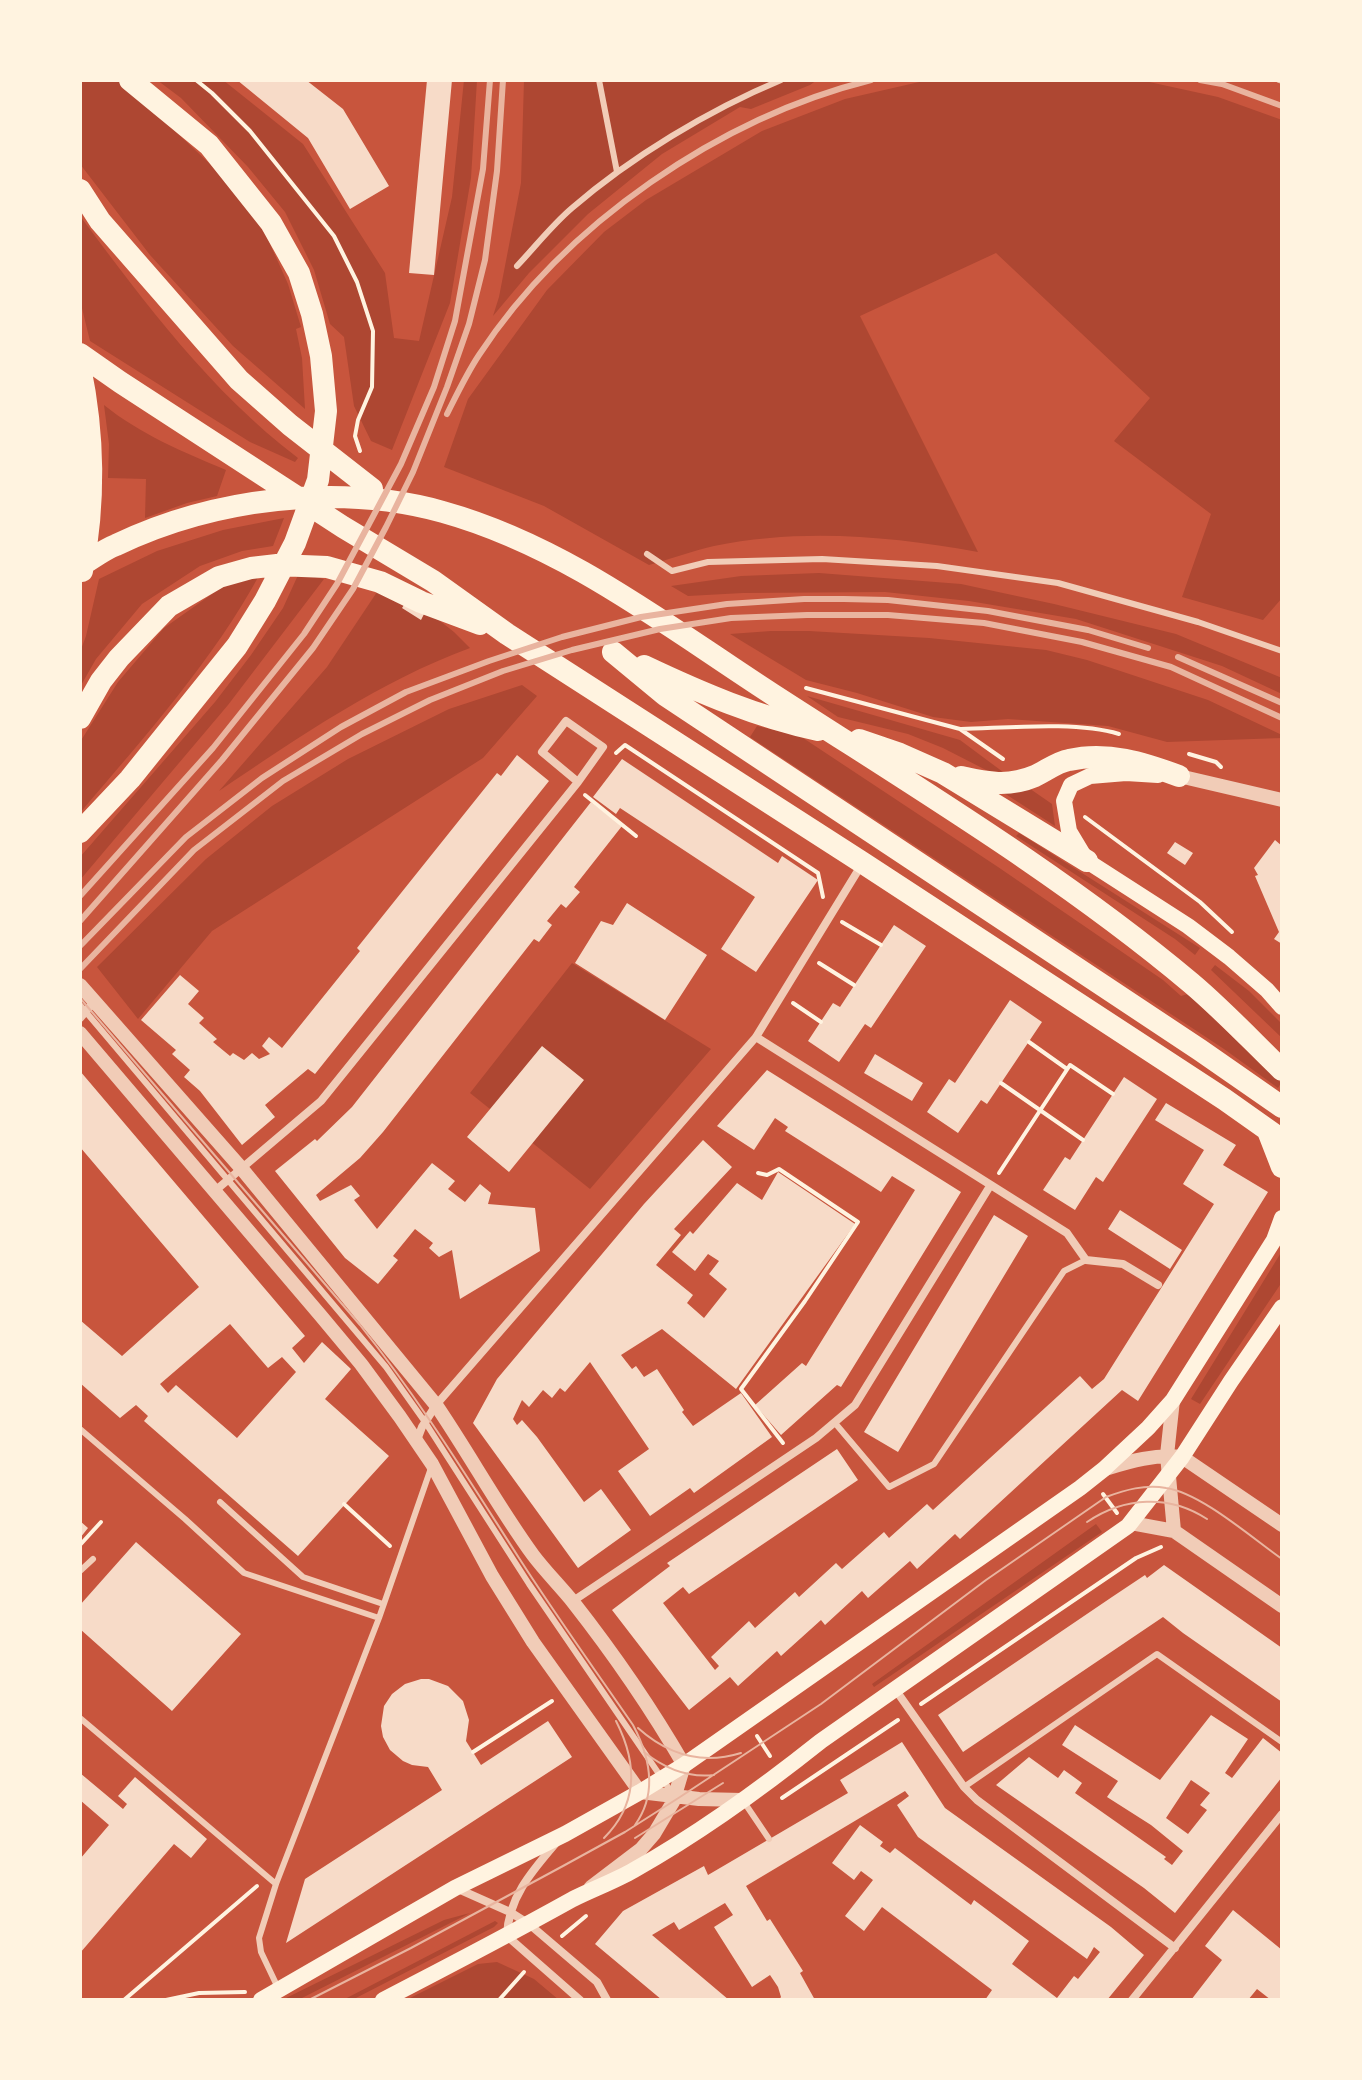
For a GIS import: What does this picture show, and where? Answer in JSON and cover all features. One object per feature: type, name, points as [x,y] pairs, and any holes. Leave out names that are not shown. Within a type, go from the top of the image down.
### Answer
[{"type":"highway","points":[[80,832],[130,779],[237,646],[265,601],[295,543],[318,480],[326,411],[321,356],[312,314],[299,273],[271,223],[209,145],[130,80]]},
{"type":"highway","points":[[80,190],[100,221],[239,380],[369,487]]},
{"type":"highway","points":[[80,354],[343,527],[433,581],[507,634],[1224,1099],[1275,1135],[1282,1167]]},
{"type":"highway","points":[[80,367],[91,444],[89,535],[80,580]]},
{"type":"highway","points":[[80,566],[115,545],[182,519],[251,503],[298,497],[346,497],[389,502],[440,511],[486,526],[593,577],[1012,850],[1194,985],[1282,1070]]},
{"type":"highway","points":[[80,718],[101,681],[169,606],[219,577],[251,568],[277,565],[327,567],[380,582],[421,602],[507,634]]},
{"type":"highway","points":[[1087,861],[943,773],[900,754],[851,738],[780,722],[737,707],[613,652],[665,695],[1282,1107]]},
{"type":"highway","points":[[943,773],[994,784],[1029,778],[1066,760],[1097,756],[1143,763],[1179,776]]},
{"type":"main road","points":[[1179,776],[1126,773],[1090,776],[1071,785],[1064,801],[1069,831],[1087,861],[1219,949],[1282,1007]]},
{"type":"main road","points":[[261,2000],[455,1888],[565,1834],[684,1765],[1068,1497],[1104,1469],[1173,1400],[1274,1240],[1282,1218]]},
{"type":"main road","points":[[383,2000],[683,1841],[1131,1523],[1168,1474],[1174,1456],[1282,1307]]},
{"type":"street","points":[[216,1190],[321,1101],[576,784],[603,747],[566,721],[542,752],[576,784]]},
{"type":"street","points":[[1179,776],[1282,800]]},
{"type":"street","points":[[417,1441],[436,1405],[756,1037],[863,863]]},
{"type":"street","points":[[80,985],[85,1009],[242,1169],[436,1405],[535,1557],[573,1601],[684,1765],[661,1824],[641,1849],[581,1895]]},
{"type":"street","points":[[80,1033],[361,1364],[432,1464],[492,1576],[533,1642],[640,1792],[742,1800]]},
{"type":"street","points":[[756,1037],[1067,1233],[1086,1260],[1123,1264],[1158,1285]]},
{"type":"street","points":[[573,1601],[790,1456],[855,1405],[990,1186]]},
{"type":"street","points":[[1173,1400],[1174,1456]]},
{"type":"street","points":[[1104,1469],[1139,1459],[1174,1456],[1282,1525]]},
{"type":"street","points":[[1168,1474],[1178,1534]]},
{"type":"street","points":[[1131,1523],[1178,1534],[1282,1606]]},
{"type":"street","points":[[895,1689],[964,1787],[977,1800],[1175,1948]]},
{"type":"street","points":[[1132,2000],[1282,1814]]},
{"type":"street","points":[[565,1834],[520,1889],[510,1912],[507,1936],[580,2000]]},
{"type":"street","points":[[455,1888],[510,1912],[529,1924],[597,1982],[607,2000]]},
{"type":"lane","points":[[599,80],[617,172]]},
{"type":"lane","points":[[517,266],[569,210],[617,172],[690,126],[749,93],[781,80]]},
{"type":"lane","points":[[647,554],[672,571],[708,562],[822,559],[937,566],[1058,583],[1198,622],[1282,651]]},
{"type":"lane","points":[[85,1009],[386,1367],[674,1796]]},
{"type":"lane","points":[[835,1423],[889,1487],[934,1464],[1064,1271],[1086,1260]]},
{"type":"lane","points":[[80,1429],[244,1573],[379,1618]]},
{"type":"lane","points":[[279,1991],[261,1952],[259,1938],[276,1884],[379,1618],[432,1464]]},
{"type":"lane","points":[[220,1502],[303,1577],[383,1604]]},
{"type":"lane","points":[[80,1571],[93,1559]]},
{"type":"lane","points":[[964,1787],[1157,1654],[1282,1742]]},
{"type":"lane","points":[[80,1718],[276,1884]]},
{"type":"lane","points":[[742,1800],[769,1839]]},
{"type":"path","points":[[797,685],[960,729],[1029,778]]},
{"type":"path","points":[[625,745],[818,873],[821,894],[832,916],[881,945]]},
{"type":"path","points":[[576,784],[636,836]]},
{"type":"path","points":[[1064,801],[1200,902],[1233,933]]},
{"type":"path","points":[[807,956],[854,985]]},
{"type":"path","points":[[782,995],[821,1022]]},
{"type":"path","points":[[1029,1042],[1067,1069]]},
{"type":"path","points":[[990,1186],[1070,1065],[1113,1094]]},
{"type":"path","points":[[1001,1083],[1083,1140]]},
{"type":"path","points":[[758,1173],[767,1175],[779,1169],[858,1222],[741,1389],[780,1438],[790,1456]]},
{"type":"path","points":[[344,1504],[400,1555]]},
{"type":"path","points":[[80,1545],[101,1522]]},
{"type":"path","points":[[754,1816],[1136,1558],[1178,1534]]},
{"type":"path","points":[[473,1752],[568,1690]]},
{"type":"path","points":[[124,2000],[268,1877]]},
{"type":"path","points":[[166,2000],[199,1993],[279,1991]]},
{"type":"shaded area","points":[[80,80],[116,80],[142,100],[210,164],[266,235],[288,284],[301,327],[296,329],[302,358],[305,409],[233,346],[150,255],[80,164]]},
{"type":"shaded area","points":[[157,80],[223,80],[303,144],[385,273],[394,338],[419,341],[452,197],[464,80],[477,80],[471,178],[450,303],[392,450],[371,441],[354,406],[344,337],[330,324],[314,270],[285,212],[248,167],[181,98]]},
{"type":"shaded area","points":[[524,80],[817,80],[751,109],[740,107],[662,154],[588,214],[529,273],[493,316],[521,183]]},
{"type":"shaded area","points":[[928,80],[1140,80],[1218,97],[1282,120],[1282,598],[1263,620],[1182,597],[1211,514],[1114,441],[1150,398],[996,253],[860,316],[978,552],[879,538],[780,537],[714,546],[649,565],[544,506],[444,467],[468,399],[547,290],[604,232],[646,200],[762,131],[845,99]]},
{"type":"shaded area","points":[[80,216],[181,345],[236,405],[298,458],[295,462],[250,442],[90,341],[80,300]]},
{"type":"shaded area","points":[[104,405],[147,434],[226,470],[217,496],[145,518],[146,479],[108,478],[109,444]]},
{"type":"shaded area","points":[[284,518],[273,546],[242,551],[200,566],[142,604],[96,659],[80,687],[80,652],[99,579],[157,551],[223,530]]},
{"type":"shaded area","points":[[261,572],[200,667],[80,813],[80,742],[118,682],[164,628],[222,587]]},
{"type":"shaded area","points":[[299,573],[324,579],[228,705],[80,880],[80,857],[215,702],[283,608]]},
{"type":"shaded area","points":[[819,573],[961,584],[1176,634],[1282,678],[1282,694],[1222,666],[1076,619],[969,601],[885,592],[688,596],[671,586],[741,576]]},
{"type":"shaded area","points":[[381,586],[426,610],[470,648],[372,694],[219,791],[327,667]]},
{"type":"shaded area","points":[[771,631],[929,638],[1046,650],[1087,660],[1208,700],[1282,735],[1282,738],[1167,742],[1108,726],[1008,719],[971,722],[933,717],[806,680],[730,634]]},
{"type":"shaded area","points":[[522,685],[537,696],[483,758],[212,931],[138,1019],[97,967],[206,859],[272,806],[348,759],[449,709]]},
{"type":"shaded area","points":[[807,696],[960,740],[1003,772],[988,771],[908,734],[838,717]]},
{"type":"shaded area","points":[[757,726],[800,736],[998,867],[1163,980],[1181,996],[1188,994],[1281,1083],[1278,1088],[1224,1049],[750,737]]},
{"type":"shaded area","points":[[1026,786],[1052,804],[1055,826],[1004,793]]},
{"type":"shaded area","points":[[1019,833],[1200,948],[1195,955],[1016,836]]},
{"type":"shaded area","points":[[572,963],[711,1049],[590,1189],[470,1093]]},
{"type":"shaded area","points":[[1215,965],[1249,991],[1282,1024],[1282,1038],[1211,970]]},
{"type":"shaded area","points":[[1282,1251],[1282,1282],[1200,1404],[1191,1399]]},
{"type":"shaded area","points":[[1096,1524],[1102,1532],[874,1687],[872,1684]]},
{"type":"shaded area","points":[[470,1913],[298,2000],[282,2000],[444,1920]]},
{"type":"shaded area","points":[[495,1921],[498,1923],[494,1927],[352,2000],[343,2000]]},
{"type":"shaded area","points":[[497,1962],[534,1979],[559,2000],[406,2000],[478,1964]]},
{"type":"building","points":[[237,80],[306,80],[343,109],[389,186],[350,209],[308,138]]},
{"type":"building","points":[[427,80],[452,80],[434,275],[409,273]]},
{"type":"building","points":[[408,599],[426,610],[421,620],[402,608]]},
{"type":"building","points":[[517,755],[549,781],[315,1074],[308,1069],[265,1105],[275,1117],[242,1145],[200,1091],[184,1077],[190,1070],[172,1054],[176,1050],[141,1020],[180,975],[199,991],[188,1004],[204,1018],[199,1023],[217,1039],[213,1042],[230,1056],[233,1053],[244,1060],[252,1053],[259,1059],[270,1054],[262,1046],[269,1037],[282,1048],[360,951],[357,948],[497,773],[501,776]]},
{"type":"building","points":[[622,759],[778,863],[782,856],[818,880],[756,972],[721,949],[755,897],[620,808],[616,814],[593,797]]},
{"type":"building","points":[[591,802],[622,826],[574,887],[580,892],[566,908],[561,904],[547,921],[552,925],[539,942],[534,939],[383,1132],[360,1158],[316,1195],[320,1201],[351,1185],[360,1196],[354,1200],[377,1229],[432,1163],[455,1181],[448,1189],[465,1202],[480,1184],[491,1193],[488,1204],[535,1208],[540,1251],[460,1299],[452,1250],[439,1257],[429,1248],[433,1243],[415,1229],[393,1256],[398,1260],[378,1284],[345,1258],[275,1171],[315,1139],[317,1141],[352,1107]]},
{"type":"building","points":[[1275,840],[1282,846],[1282,944],[1274,939],[1279,932],[1254,868]]},
{"type":"building","points":[[1175,842],[1193,853],[1185,865],[1167,853]]},
{"type":"building","points":[[627,903],[707,955],[665,1020],[575,963],[601,921],[613,925]]},
{"type":"building","points":[[894,925],[926,946],[871,1028],[865,1024],[839,1062],[808,1041],[833,1003],[840,1007]]},
{"type":"building","points":[[1010,1000],[1042,1022],[987,1104],[981,1100],[958,1133],[927,1112],[949,1079],[955,1083]]},
{"type":"building","points":[[542,1046],[584,1080],[509,1172],[467,1137]]},
{"type":"building","points":[[875,1054],[923,1083],[912,1101],[864,1073]]},
{"type":"building","points":[[767,1070],[961,1192],[841,1387],[837,1385],[781,1435],[755,1405],[802,1363],[806,1366],[915,1190],[892,1176],[881,1192],[785,1131],[788,1127],[775,1118],[754,1150],[717,1126]]},
{"type":"building","points":[[80,1071],[305,1336],[292,1348],[304,1363],[322,1342],[351,1369],[325,1399],[389,1456],[298,1556],[144,1421],[148,1416],[136,1405],[120,1418],[80,1383],[80,1320],[122,1356],[199,1287],[80,1147]],"holes":[[[230,1324],[268,1368],[282,1357],[296,1372],[237,1438],[176,1385],[168,1393],[160,1384]]]},
{"type":"building","points":[[1124,1077],[1157,1099],[1103,1182],[1096,1177],[1075,1210],[1043,1190],[1065,1157],[1070,1160]]},
{"type":"building","points":[[1166,1103],[1236,1145],[1223,1165],[1268,1192],[1138,1401],[1122,1390],[960,1539],[955,1534],[917,1569],[910,1561],[868,1598],[862,1591],[825,1625],[821,1620],[781,1656],[777,1651],[738,1686],[730,1677],[689,1710],[612,1610],[670,1566],[667,1563],[837,1449],[858,1480],[689,1594],[683,1587],[663,1603],[715,1670],[719,1666],[711,1657],[749,1621],[755,1628],[795,1592],[799,1597],[836,1563],[842,1569],[884,1532],[889,1538],[927,1504],[933,1510],[1080,1376],[1092,1389],[1104,1379],[1214,1204],[1183,1184],[1204,1150],[1155,1120]]},
{"type":"building","points":[[703,1140],[732,1167],[674,1229],[681,1235],[656,1265],[693,1295],[687,1303],[704,1318],[727,1289],[709,1274],[719,1261],[708,1254],[695,1271],[672,1252],[690,1231],[693,1234],[737,1183],[762,1200],[778,1172],[855,1224],[736,1389],[662,1329],[621,1355],[632,1369],[636,1366],[644,1377],[657,1369],[693,1426],[741,1393],[772,1437],[694,1493],[690,1488],[650,1516],[618,1471],[649,1449],[590,1362],[565,1392],[560,1388],[552,1398],[543,1390],[529,1407],[522,1400],[513,1419],[517,1425],[522,1420],[537,1437],[584,1502],[601,1489],[631,1530],[578,1568],[473,1423],[497,1379],[644,1204]]},
{"type":"building","points":[[1120,1210],[1182,1250],[1170,1269],[1108,1229]]},
{"type":"building","points":[[994,1215],[1028,1236],[898,1452],[864,1432]]},
{"type":"building","points":[[80,1521],[88,1528],[80,1538]]},
{"type":"building","points":[[136,1542],[241,1634],[172,1711],[80,1629],[80,1605]]},
{"type":"building","points":[[1164,1565],[1282,1648],[1282,1702],[1163,1617],[963,1752],[938,1715]]},
{"type":"building","points":[[421,1679],[448,1686],[463,1701],[469,1720],[466,1741],[481,1765],[548,1721],[572,1757],[286,1943],[305,1879],[442,1790],[428,1767],[403,1761],[390,1750],[383,1737],[384,1706],[392,1694],[405,1684]]},
{"type":"building","points":[[1211,1715],[1248,1739],[1225,1773],[1232,1778],[1263,1738],[1282,1753],[1282,1777],[1175,1913],[996,1785],[1029,1757],[1058,1778],[1064,1770],[1082,1783],[1075,1793],[1166,1857],[1164,1859],[1172,1865],[1183,1851],[1151,1825],[1107,1797],[1118,1781],[1062,1745],[1075,1725],[1160,1780]],"holes":[[[1191,1780],[1210,1793],[1200,1805],[1207,1810],[1188,1834],[1166,1818]]]},
{"type":"building","points":[[902,1742],[945,1808],[1111,1927],[1144,1955],[1107,2000],[985,2000],[992,1990],[882,1907],[864,1931],[845,1916],[873,1880],[861,1871],[854,1880],[832,1863],[860,1825],[883,1842],[880,1846],[890,1853],[895,1848],[971,1905],[974,1900],[1029,1941],[1012,1964],[1057,1998],[1074,1976],[1078,1979],[1100,1952],[1094,1947],[1087,1959],[918,1837],[897,1805],[909,1796],[905,1791],[746,1886],[803,1971],[800,1973],[815,2000],[779,2000],[778,1987],[770,1975],[752,1987],[714,1927],[733,1915],[725,1903],[679,1930],[674,1922],[652,1935],[729,2000],[662,2000],[595,1944],[623,1911],[704,1866],[708,1875],[848,1793],[840,1780]]},
{"type":"building","points":[[80,1773],[123,1809],[127,1804],[118,1796],[135,1777],[207,1839],[191,1858],[174,1844],[80,1953],[80,1859],[109,1825],[80,1800]]},
{"type":"building","points":[[1233,1910],[1282,1950],[1282,2000],[1271,2000],[1257,1989],[1248,2000],[1191,2000],[1222,1960],[1205,1946]]},
{"type":"tram line","points":[[80,998],[360,1325],[442,1439],[633,1725],[644,1750],[649,1775],[647,1800],[635,1825]]},
{"type":"tram line","points":[[309,2000],[625,1832],[821,1704],[986,1580],[1106,1497],[1143,1487],[1180,1492],[1210,1507],[1282,1559]]},
{"type":"tram line","points":[[1087,1522],[1116,1507],[1147,1502],[1177,1505],[1207,1519]]},
{"type":"tram line","points":[[604,1838],[624,1811],[631,1782],[628,1752],[616,1721]]},
{"type":"tram line","points":[[638,1728],[661,1745],[686,1755],[713,1758],[741,1753]]},
{"type":"tram line","points":[[644,1752],[677,1771],[714,1775]]},
{"type":"tram line","points":[[635,1838],[723,1783]]},
{"type":"railway","points":[[80,896],[213,748],[304,634],[337,584],[401,464],[434,387],[455,321],[483,169],[490,80]]},
{"type":"railway","points":[[80,921],[222,760],[313,648],[353,589],[386,527],[413,472],[469,324],[485,260],[497,171],[503,80]]},
{"type":"railway","points":[[447,414],[475,362],[514,307],[555,262],[601,220],[703,149],[814,97],[871,80]]},
{"type":"railway","points":[[1200,80],[1222,84],[1282,106]]},
{"type":"railway","points":[[80,946],[186,837],[262,778],[341,727],[406,692],[562,637],[641,617],[727,604],[844,599],[888,600],[988,611],[1088,630],[1148,648]]},
{"type":"railway","points":[[80,969],[194,850],[283,781],[362,734],[430,700],[503,671],[572,650],[660,629],[731,618],[807,615],[888,615],[984,623],[1082,642],[1171,667],[1282,718]]},
{"type":"railway","points":[[1178,657],[1282,703]]}]
